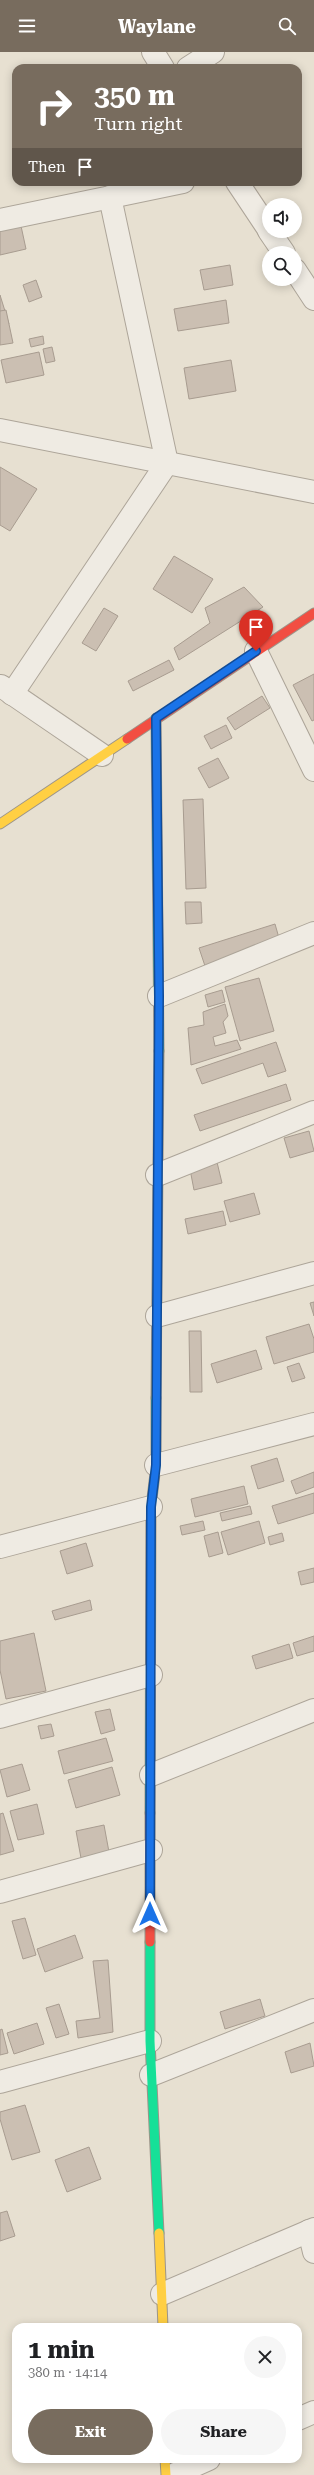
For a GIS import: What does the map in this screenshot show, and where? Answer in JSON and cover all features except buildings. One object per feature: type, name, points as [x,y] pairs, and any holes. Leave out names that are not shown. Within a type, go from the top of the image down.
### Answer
[{"type":"street","points":[[153,52],[160,64]]},
{"type":"street","points":[[194,64],[213,52]]},
{"type":"street","points":[[0,220],[164,186]]},
{"type":"street","points":[[240,186],[262,220]]},
{"type":"street","points":[[102,755],[6,690],[167,463],[110,197]]},
{"type":"street","points":[[302,280],[313,297]]},
{"type":"street","points":[[0,430],[314,492]]},
{"type":"street","points":[[0,824],[314,613]]},
{"type":"street","points":[[256,651],[314,770]]},
{"type":"street","points":[[156,718],[159,996],[156,1465],[151,1507],[150,2042],[163,2323]]},
{"type":"street","points":[[159,996],[314,933]]},
{"type":"street","points":[[157,1175],[314,1112]]},
{"type":"street","points":[[157,1316],[314,1273]]},
{"type":"street","points":[[156,1465],[314,1424]]},
{"type":"street","points":[[0,1547],[151,1507]]},
{"type":"street","points":[[0,1717],[151,1675]]},
{"type":"street","points":[[151,1775],[314,1710]]},
{"type":"street","points":[[0,1892],[151,1850]]},
{"type":"street","points":[[151,2076],[314,2010]]},
{"type":"street","points":[[0,2082],[150,2042]]},
{"type":"street","points":[[162,2294],[311,2230],[314,2252]]},
{"type":"street","points":[[302,2417],[314,2412]]},
{"type":"street","points":[[165,2463],[166,2475]]},
{"type":"street","points":[[173,2475],[200,2463]]},
{"type":"traffic: fast","points":[[156,718],[159,1051]]},
{"type":"traffic: fast","points":[[150,1813],[151,1507],[156,1465],[156,1398]]},
{"type":"traffic: fast","points":[[150,1942],[150,2041],[159,2233]]},
{"type":"traffic: slow","points":[[0,824],[127,739]]},
{"type":"traffic: slow","points":[[156,1398],[159,1051]]},
{"type":"traffic: slow","points":[[159,2233],[163,2323]]},
{"type":"traffic: slow","points":[[165,2463],[166,2475]]},
{"type":"traffic: jam","points":[[127,739],[314,613]]},
{"type":"traffic: jam","points":[[150,1813],[150,1942]]},
{"type":"route","points":[[150,1914],[151,1507],[156,1465],[159,996],[156,718],[256,651]]}]
